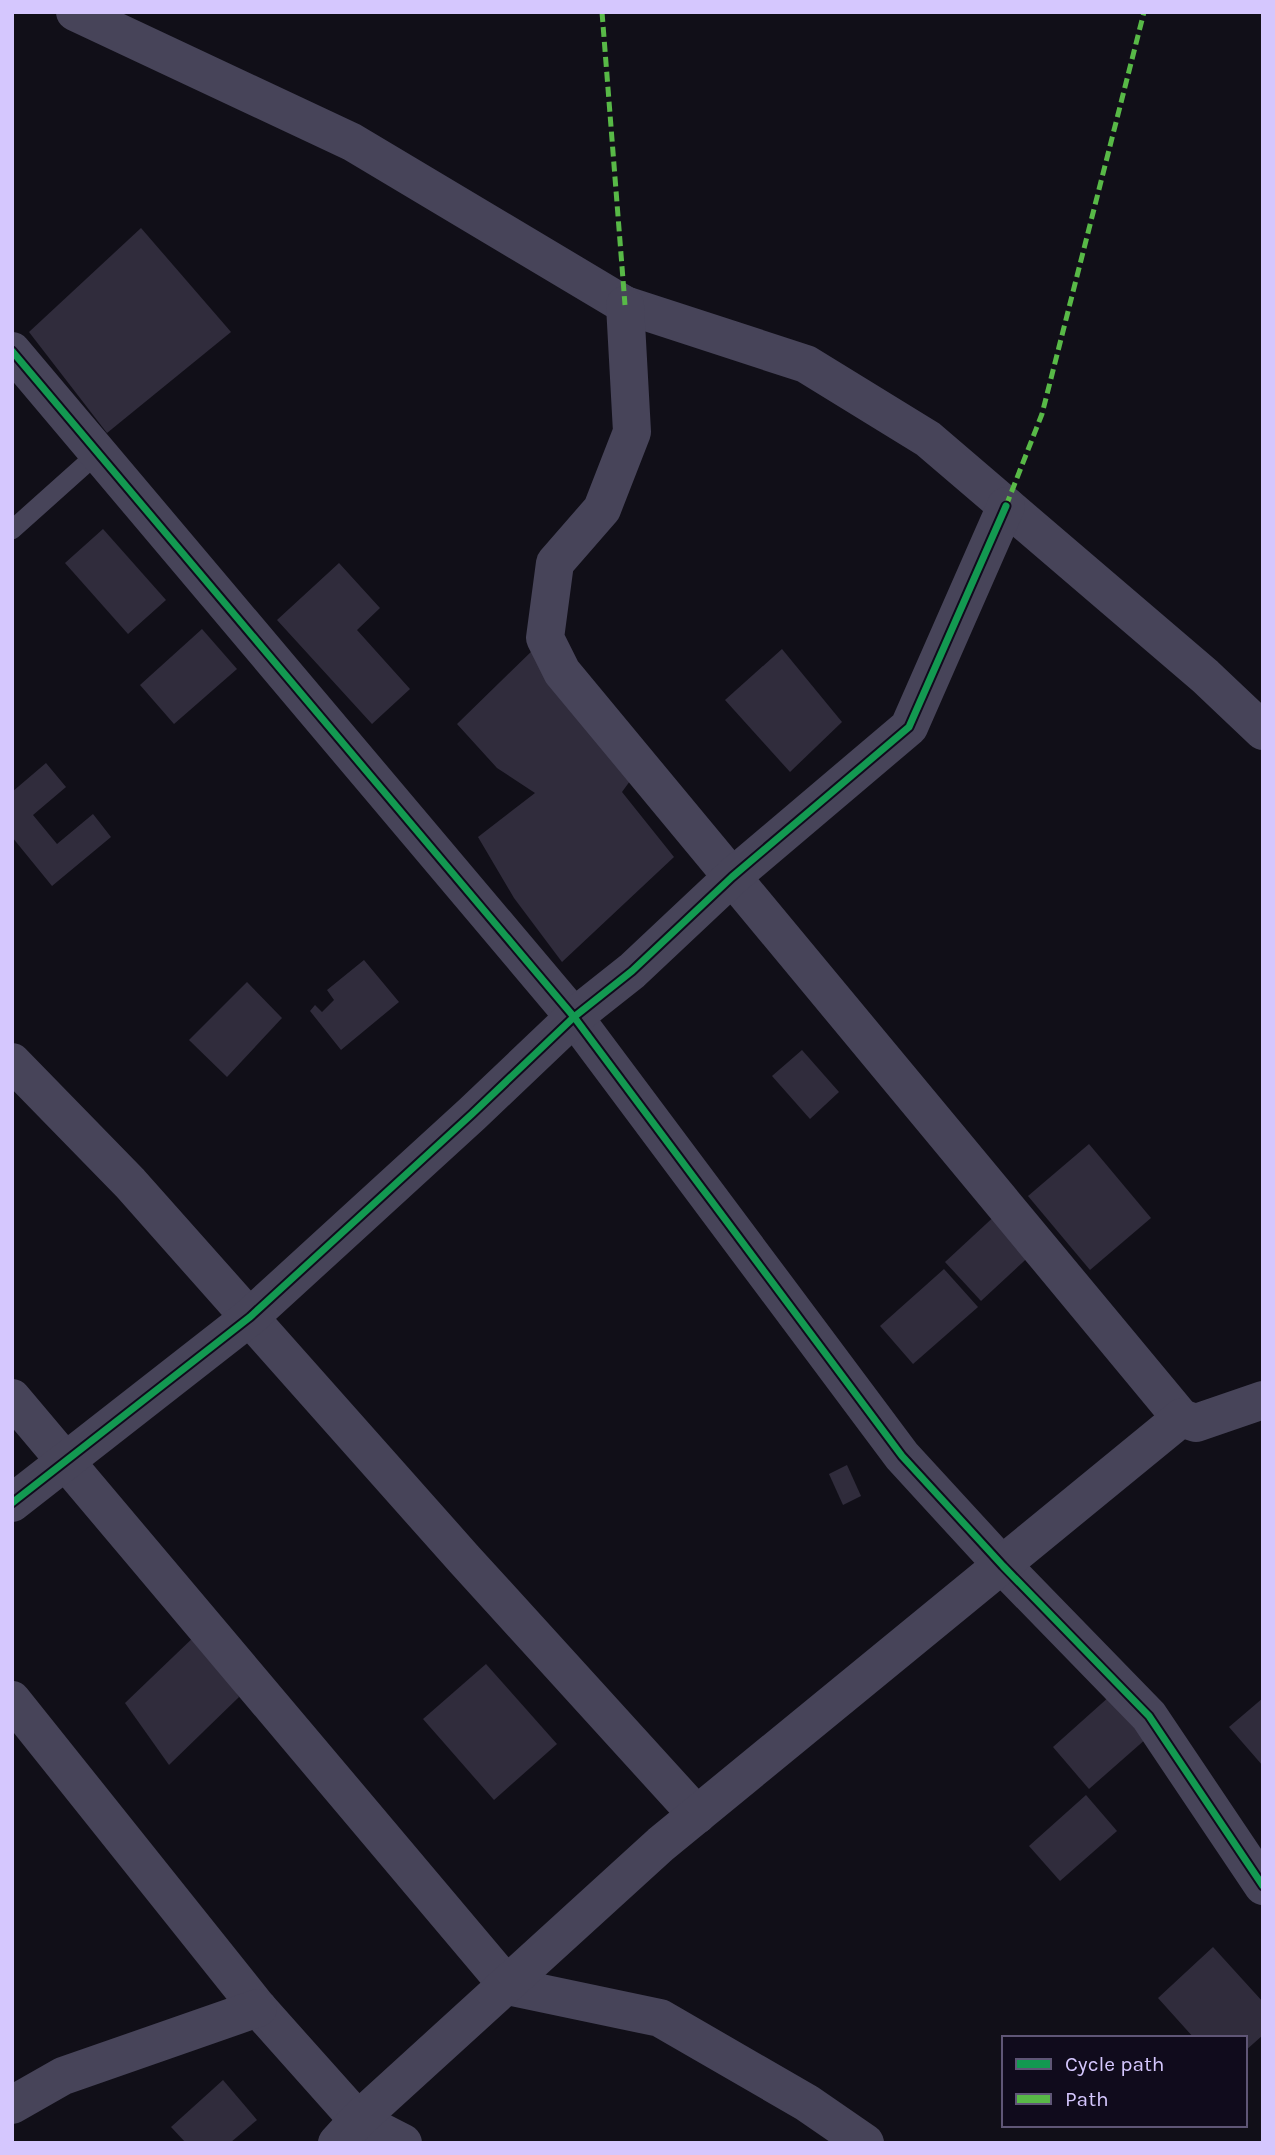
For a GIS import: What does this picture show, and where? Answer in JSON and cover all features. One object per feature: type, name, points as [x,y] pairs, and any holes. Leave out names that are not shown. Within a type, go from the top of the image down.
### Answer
[{"type":"street","points":[[75,12],[352,142],[625,305],[806,364],[928,439],[1205,676],[1263,731]]},
{"type":"street","points":[[625,305],[632,432],[602,509],[555,563],[545,638],[562,672],[1181,1418],[1196,1423],[1263,1400]]},
{"type":"street","points":[[12,351],[574,1017],[902,1456],[1003,1566],[1149,1716],[1263,1886]]},
{"type":"street","points":[[12,1503],[250,1317],[574,1017],[632,971],[732,877],[909,727],[1006,506]]},
{"type":"street","points":[[12,1062],[131,1183],[464,1559],[697,1815]]},
{"type":"street","points":[[12,1398],[508,1986],[660,2018],[807,2104],[865,2143]]},
{"type":"street","points":[[348,2132],[661,1844],[1181,1418]]},
{"type":"street","points":[[12,1700],[258,2008],[348,2132],[402,2143]]},
{"type":"street","points":[[12,2105],[63,2076],[258,2008]]},
{"type":"lane","points":[[12,530],[98,453]]},
{"type":"building","points":[[141,228],[231,332],[107,433],[29,332]]},
{"type":"building","points":[[103,529],[166,600],[128,634],[65,563]]},
{"type":"building","points":[[339,563],[380,608],[357,630],[410,689],[372,724],[277,620]]},
{"type":"building","points":[[202,629],[237,669],[174,724],[140,685]]},
{"type":"building","points":[[536,647],[638,770],[622,792],[674,857],[562,962],[514,898],[478,837],[535,793],[497,768],[457,724]]},
{"type":"building","points":[[782,649],[842,722],[790,772],[725,700]]},
{"type":"building","points":[[46,763],[66,787],[33,815],[57,844],[93,814],[111,837],[52,886],[12,837],[12,792]]},
{"type":"building","points":[[364,960],[399,1002],[341,1050],[310,1011],[315,1005],[322,1012],[334,1000],[327,990]]},
{"type":"building","points":[[247,982],[282,1018],[227,1077],[189,1040]]},
{"type":"building","points":[[802,1050],[839,1092],[810,1119],[772,1076]]},
{"type":"building","points":[[1089,1144],[1151,1218],[1090,1270],[1028,1196]]},
{"type":"building","points":[[999,1212],[1035,1251],[981,1301],[945,1262]]},
{"type":"building","points":[[944,1269],[978,1307],[913,1364],[880,1326]]},
{"type":"building","points":[[847,1465],[861,1496],[843,1505],[829,1474]]},
{"type":"building","points":[[198,1633],[239,1697],[169,1765],[125,1703]]},
{"type":"building","points":[[486,1664],[557,1744],[494,1800],[423,1719]]},
{"type":"building","points":[[1110,1696],[1147,1738],[1089,1789],[1053,1747]]},
{"type":"building","points":[[1263,1698],[1263,1766],[1229,1727]]},
{"type":"building","points":[[1086,1795],[1117,1831],[1060,1881],[1029,1846]]},
{"type":"building","points":[[1213,1947],[1263,2002],[1263,2035],[1247,2049],[1247,2036],[1192,2036],[1158,1998]]},
{"type":"building","points":[[223,2080],[257,2120],[230,2143],[186,2143],[171,2127]]},
{"type":"marked path","points":[[602,12],[625,305]]},
{"type":"marked path","points":[[1006,506],[1042,414],[1144,12]]},
{"type":"cycle path","points":[[12,351],[574,1017],[902,1456],[1003,1566],[1149,1716],[1263,1886]]},
{"type":"cycle path","points":[[12,1503],[250,1317],[574,1017],[632,971],[732,877],[909,727],[1006,506]]}]
